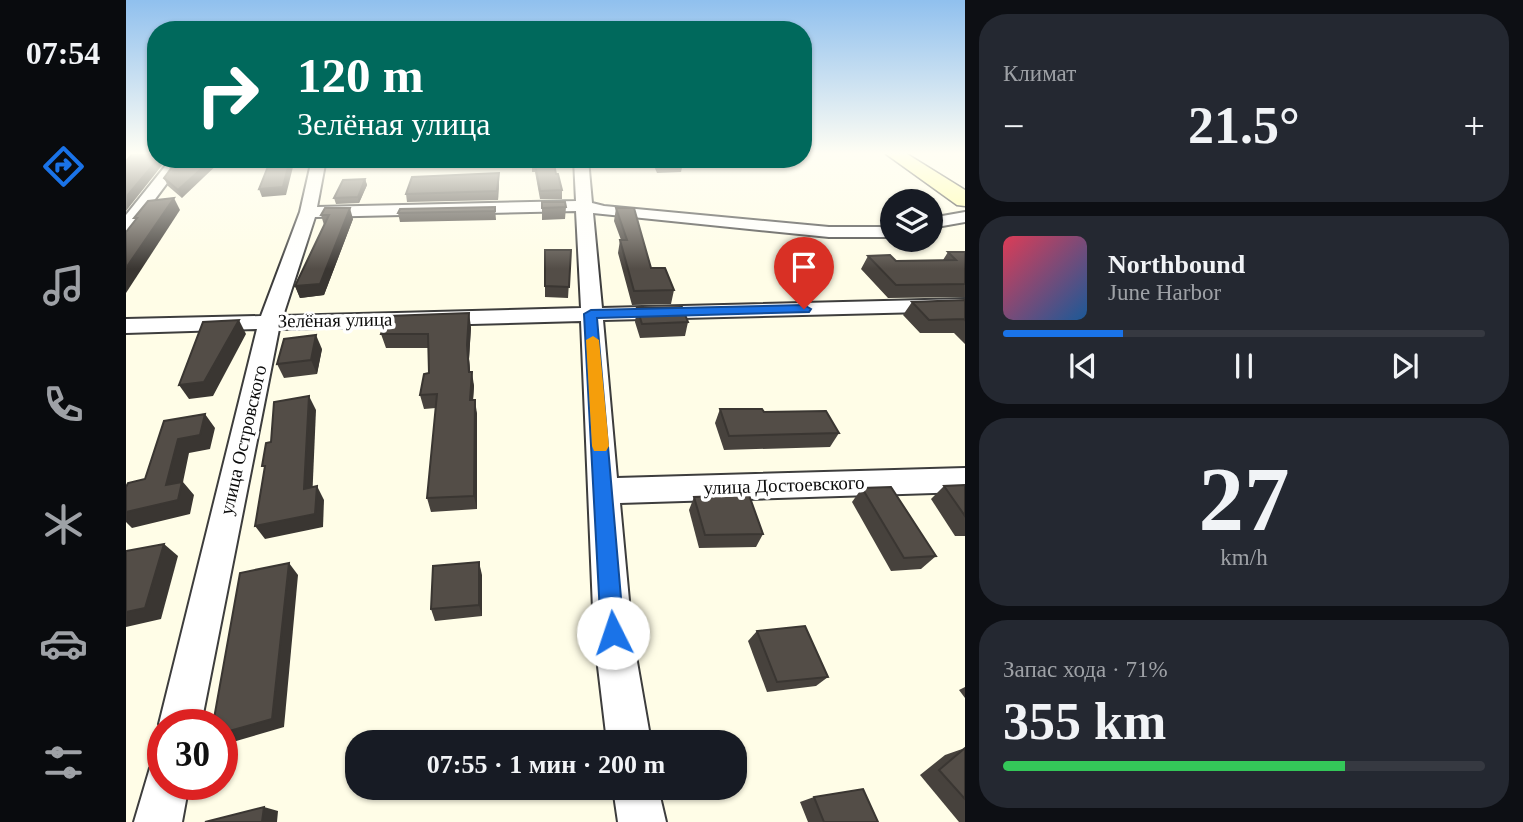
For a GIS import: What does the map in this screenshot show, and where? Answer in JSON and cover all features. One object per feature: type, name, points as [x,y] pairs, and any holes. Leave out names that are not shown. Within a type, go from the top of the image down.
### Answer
[{"type":"street","points":[[126,226],[152,192]]},
{"type":"street","name":"улица Островского","points":[[183,709],[270,321],[308,212],[312,192]]},
{"type":"street","points":[[585,192],[613,633],[627,730]]},
{"type":"street","points":[[308,212],[586,206],[603,212],[734,225],[829,232],[880,232]]},
{"type":"street","points":[[943,221],[965,217]]},
{"type":"street","name":"Зелёная улица","points":[[126,327],[270,321],[965,305]]},
{"type":"street","name":"улица Достоевского","points":[[603,491],[965,480]]},
{"type":"street","points":[[158,822],[163,800]]},
{"type":"street","points":[[638,800],[642,822]]},
{"type":"building","points":[[337,192],[360,192],[358,197],[334,198]]},
{"type":"building","points":[[407,192],[456,192],[406,194]]},
{"type":"building","points":[[174,198],[126,268],[126,232],[137,218],[134,218],[148,201]]},
{"type":"building","points":[[542,202],[565,202],[566,207],[542,208]]},
{"type":"building","points":[[495,207],[495,211],[398,213],[400,209]]},
{"type":"building","points":[[325,208],[350,208],[320,284],[295,286],[329,215],[321,215]]},
{"type":"building","points":[[616,208],[634,208],[651,268],[665,268],[674,290],[634,291],[620,240],[627,240]]},
{"type":"building","points":[[545,250],[571,250],[569,287],[545,286]]},
{"type":"building","points":[[948,252],[965,252],[965,284],[896,285],[868,256],[890,255],[896,261],[956,260]]},
{"type":"building","points":[[965,300],[965,320],[929,320],[912,302]]},
{"type":"building","points":[[682,307],[688,322],[642,324],[637,308]]},
{"type":"building","points":[[469,313],[467,345],[469,372],[472,372],[470,400],[475,400],[474,496],[427,498],[437,394],[420,395],[424,374],[429,373],[428,334],[381,334],[388,316]]},
{"type":"building","points":[[239,320],[204,382],[179,385],[203,322]]},
{"type":"building","points":[[316,335],[311,360],[277,364],[284,339]]},
{"type":"building","points":[[309,396],[304,489],[317,486],[315,514],[255,526],[266,443],[271,442],[274,402]]},
{"type":"building","points":[[720,409],[762,409],[764,412],[826,411],[839,433],[729,436]]},
{"type":"building","points":[[205,414],[200,435],[178,439],[166,485],[182,482],[178,500],[126,512],[126,487],[128,483],[145,479],[164,421]]},
{"type":"building","points":[[965,485],[965,516],[944,486]]},
{"type":"building","points":[[891,487],[936,556],[904,558],[862,488]]},
{"type":"building","points":[[749,495],[763,534],[705,535],[694,497]]},
{"type":"building","points":[[164,544],[145,608],[126,612],[126,551]]},
{"type":"building","points":[[479,562],[479,605],[431,609],[433,566]]},
{"type":"building","points":[[289,563],[272,719],[238,729],[238,709],[216,709],[240,573]]},
{"type":"building","points":[[805,626],[828,677],[777,682],[757,631]]},
{"type":"building","points":[[965,748],[965,799],[939,770]]},
{"type":"building","points":[[863,789],[878,822],[824,822],[814,797]]},
{"type":"building","points":[[264,807],[262,822],[205,822]]},
{"type":"slow traffic","points":[[593,340],[600,446]]},
{"type":"route","points":[[613,633],[591,314],[804,309]]}]
